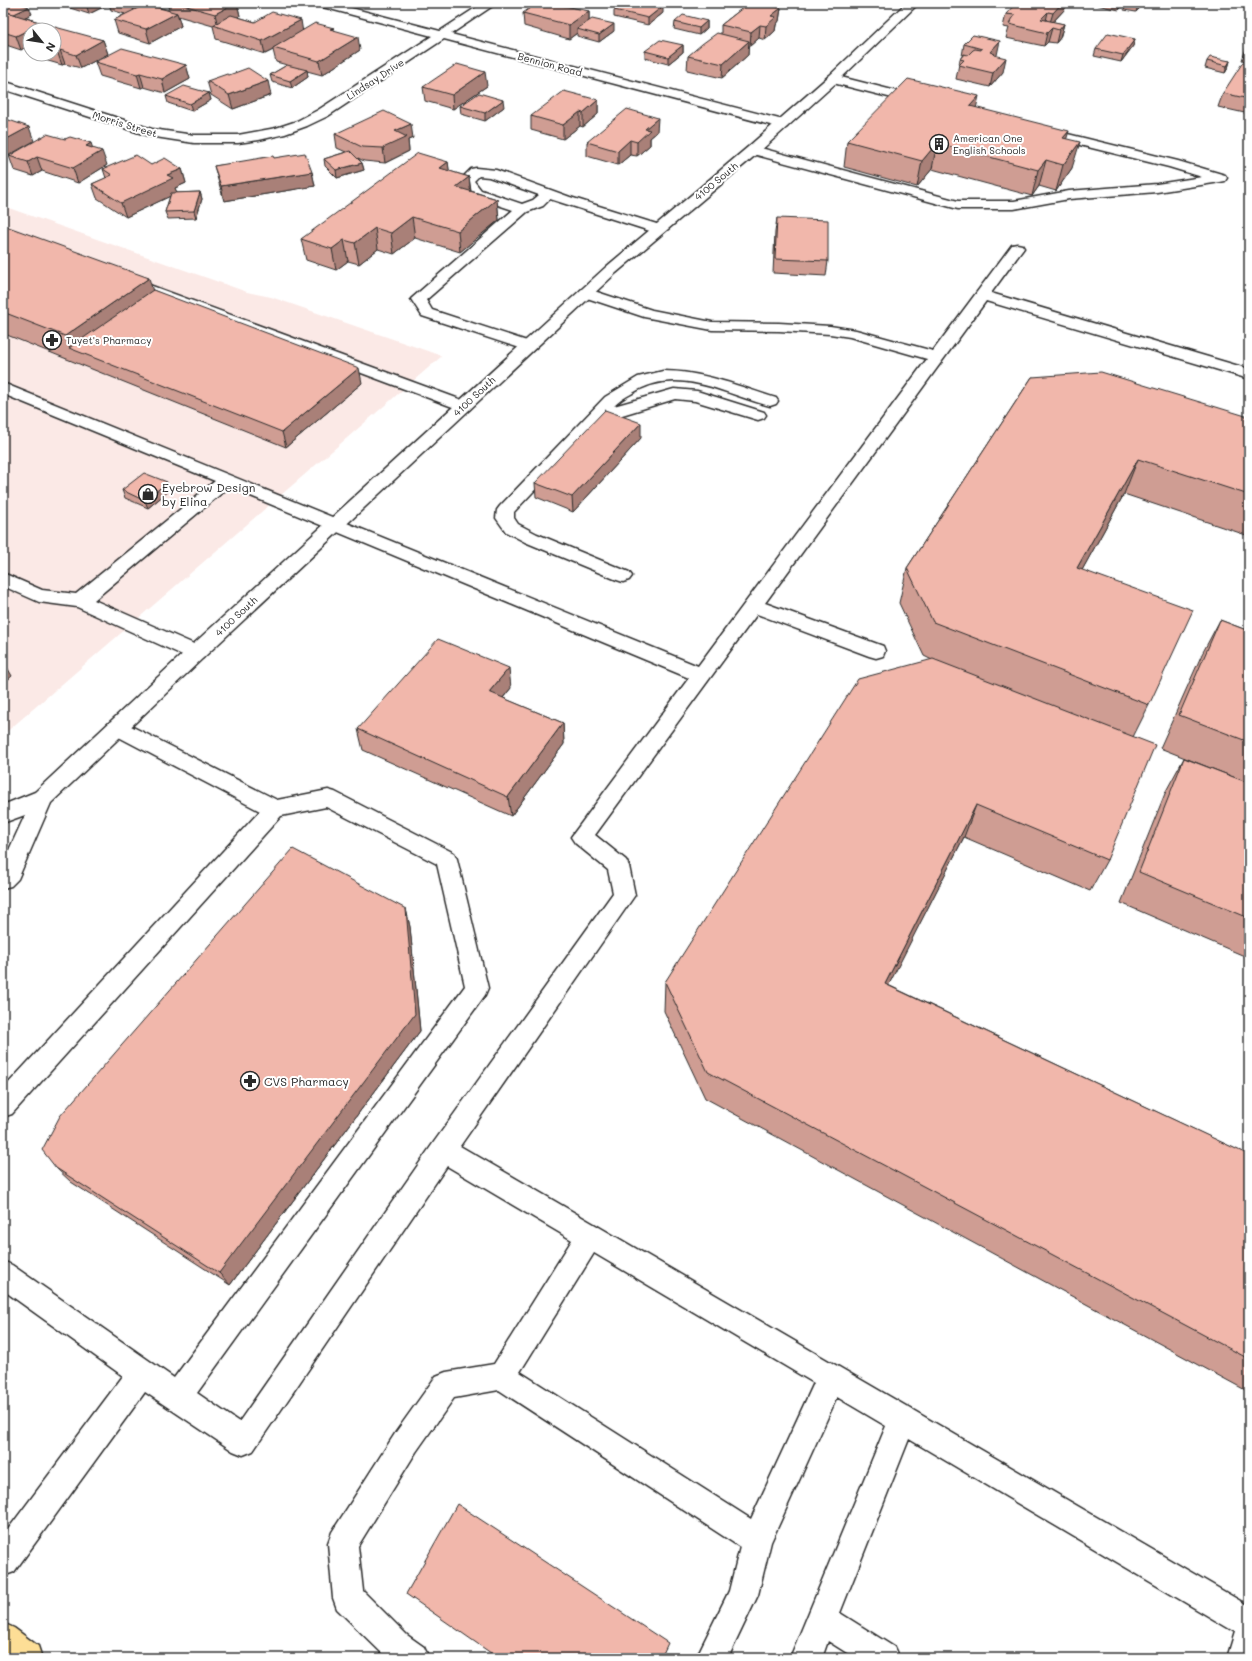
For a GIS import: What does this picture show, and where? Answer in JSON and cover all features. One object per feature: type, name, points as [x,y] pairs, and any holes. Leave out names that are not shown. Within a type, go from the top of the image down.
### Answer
[{"type":"main road","name":"Bennion Road","points":[[319,3],[782,124]]},
{"type":"main road","name":"Lindsay Drive","points":[[251,138],[291,128],[323,113],[491,3]]},
{"type":"main road","name":"4100 South","points":[[3,879],[10,872],[42,798],[196,653],[586,293],[658,229],[753,150],[833,79],[913,3]]},
{"type":"main road","name":"Morris Street","points":[[3,85],[142,129],[169,136],[190,140],[219,141],[251,138]]},
{"type":"main road","name":"4100 South","points":[[6,810],[42,798]]},
{"type":"main road","points":[[3,1639],[26,1658]]},
{"type":"lane","points":[[833,79],[933,104]]},
{"type":"lane","points":[[753,150],[958,204],[1014,205],[1069,195],[1157,188],[1220,178],[1173,164],[1026,128]]},
{"type":"lane","points":[[522,209],[476,193],[467,180],[476,172],[491,173],[548,194],[658,229]]},
{"type":"lane","points":[[528,346],[427,313],[418,299],[522,209],[538,203],[548,194]]},
{"type":"lane","points":[[3,1274],[142,1374],[243,1441],[443,1150],[624,895],[618,866],[582,837],[1017,248]]},
{"type":"lane","points":[[115,276],[464,406]]},
{"type":"lane","points":[[586,293],[649,314],[712,326],[779,327],[830,330],[851,333],[936,357]]},
{"type":"lane","points":[[982,295],[1249,374]]},
{"type":"lane","points":[[624,576],[531,538],[512,528],[505,518],[506,510],[611,400],[629,388],[649,379],[669,375],[697,378],[770,401]]},
{"type":"lane","points":[[3,388],[701,675]]},
{"type":"lane","points":[[592,421],[614,411],[674,394],[697,396],[758,415]]},
{"type":"lane","points":[[80,601],[227,480]]},
{"type":"lane","points":[[3,579],[39,596],[80,601],[196,653]]},
{"type":"lane","points":[[753,605],[876,651]]},
{"type":"lane","points":[[118,728],[275,809]]},
{"type":"lane","points":[[3,1106],[275,809],[328,798],[446,859],[477,988],[177,1397]]},
{"type":"lane","points":[[443,1150],[1249,1623]]},
{"type":"lane","points":[[502,1376],[589,1236]]},
{"type":"lane","points":[[3,1561],[142,1374]]},
{"type":"lane","points":[[413,1658],[396,1646],[348,1598],[343,1542],[406,1442],[446,1386],[502,1376],[757,1540]]},
{"type":"lane","points":[[712,1658],[743,1595],[757,1540],[831,1378]]},
{"type":"lane","points":[[806,1658],[904,1420]]},
{"type":"lane","points":[[822,1619],[883,1658]]},
{"type":"lane","points":[[1243,1658],[1249,1635]]},
{"type":"shaded area","points":[[3,206],[247,292],[271,297],[442,356],[3,735]]},
{"type":"building","points":[[9,3],[16,3],[29,7],[14,14],[3,11],[3,6]]},
{"type":"building","points":[[74,3],[95,3],[87,7]]},
{"type":"building","points":[[176,3],[236,3],[215,14]]},
{"type":"building","points":[[537,3],[551,3],[589,11],[569,25],[523,13]]},
{"type":"building","points":[[623,3],[650,3],[663,6],[648,18],[614,10]]},
{"type":"building","points":[[749,3],[760,3],[781,8],[771,16],[776,17],[766,26],[760,25],[751,32],[721,25]]},
{"type":"building","points":[[1016,3],[1062,3],[1053,13],[1048,12],[1041,19],[1064,24],[1059,30],[1052,28],[1047,33],[1009,24],[1015,15],[1006,14]]},
{"type":"building","points":[[1126,3],[1140,3],[1138,6]]},
{"type":"building","points":[[146,4],[177,13],[146,29],[114,20]]},
{"type":"building","points":[[3,11],[39,22],[22,22],[22,33],[16,36],[3,32]]},
{"type":"building","points":[[272,12],[301,20],[262,41],[213,25],[231,15],[255,22]]},
{"type":"building","points":[[683,15],[707,21],[699,28],[675,22]]},
{"type":"building","points":[[592,19],[614,24],[599,35],[577,29]]},
{"type":"building","points":[[315,23],[358,37],[319,61],[273,48]]},
{"type":"building","points":[[62,29],[103,40],[76,55],[62,51]]},
{"type":"building","points":[[717,33],[749,41],[723,64],[688,56],[702,44]]},
{"type":"building","points":[[1108,33],[1135,39],[1123,55],[1096,49]]},
{"type":"building","points":[[973,35],[1000,41],[990,52],[995,54],[994,55],[1006,58],[993,73],[959,65],[964,60],[960,59],[964,54],[968,55],[975,49],[982,49],[964,44]]},
{"type":"building","points":[[660,40],[683,45],[668,57],[645,51]]},
{"type":"building","points":[[122,48],[186,65],[162,79],[140,73],[137,74],[95,62]]},
{"type":"building","points":[[1210,57],[1230,61],[1227,66],[1207,61]]},
{"type":"building","points":[[1243,62],[1249,63],[1249,99],[1223,93]]},
{"type":"building","points":[[457,64],[485,72],[452,95],[423,87]]},
{"type":"building","points":[[287,65],[307,70],[290,81],[270,75]]},
{"type":"building","points":[[248,68],[268,81],[229,95],[207,81],[227,74],[229,75]]},
{"type":"building","points":[[908,79],[979,96],[970,106],[1069,131],[1063,138],[1080,142],[1063,165],[1046,160],[1038,170],[937,143],[922,161],[847,141]]},
{"type":"building","points":[[184,86],[209,93],[190,104],[166,96]]},
{"type":"building","points":[[564,91],[598,100],[583,113],[580,112],[563,125],[531,116]]},
{"type":"building","points":[[479,93],[503,100],[485,113],[460,106]]},
{"type":"building","points":[[627,109],[658,118],[645,129],[650,130],[637,142],[630,140],[618,151],[587,142]]},
{"type":"building","points":[[384,111],[411,124],[395,131],[407,137],[383,148],[362,147],[335,134]]},
{"type":"building","points":[[3,118],[29,127],[3,141]]},
{"type":"building","points":[[47,134],[65,139],[70,137],[91,143],[86,146],[102,151],[73,168],[37,157],[28,162],[9,156]]},
{"type":"building","points":[[350,151],[362,163],[336,170],[324,159]]},
{"type":"building","points":[[305,153],[312,172],[221,186],[214,166],[273,156],[274,158]]},
{"type":"building","points":[[418,153],[448,162],[440,168],[469,177],[456,187],[497,199],[458,231],[412,217],[391,233],[375,228],[355,243],[344,240],[332,249],[301,239]]},
{"type":"building","points":[[136,155],[151,165],[165,158],[182,169],[167,175],[173,178],[121,203],[92,184],[112,175],[103,169]]},
{"type":"building","points":[[200,192],[194,211],[165,212],[171,193]]},
{"type":"building","points":[[777,218],[828,220],[828,261],[775,259]]},
{"type":"building","points":[[3,225],[149,278],[65,336],[3,312]]},
{"type":"building","points":[[153,290],[359,368],[282,432],[69,348]]},
{"type":"building","points":[[1101,372],[1249,417],[1249,495],[1138,459],[1077,568],[1193,610],[1149,705],[933,622],[907,568],[1032,377]]},
{"type":"building","points":[[605,410],[641,423],[572,497],[535,483]]},
{"type":"building","points":[[144,473],[167,482],[145,501],[122,490]]},
{"type":"building","points":[[1220,620],[1249,631],[1249,742],[1179,715]]},
{"type":"building","points":[[438,639],[509,668],[489,692],[563,723],[508,797],[358,729]]},
{"type":"building","points":[[933,659],[1155,745],[1107,860],[976,805],[885,984],[1249,1155],[1249,1359],[708,1072],[665,982],[858,679]]},
{"type":"building","points":[[1184,758],[1249,783],[1249,918],[1139,872]]},
{"type":"building","name":"CVS Pharmacy","points":[[293,849],[406,909],[415,1014],[219,1273],[56,1168],[42,1150],[60,1116]]},
{"type":"building","points":[[457,1504],[668,1643],[661,1658],[498,1658],[406,1594]]},
{"type":"place","name":"American One English Schools","points":[[939,144]]},
{"type":"place","name":"Tuyet's Pharmacy","points":[[52,340]]},
{"type":"place","name":"Eyebrow Design by Elina","points":[[148,494]]},
{"type":"place","name":"CVS Pharmacy","points":[[250,1081]]}]
